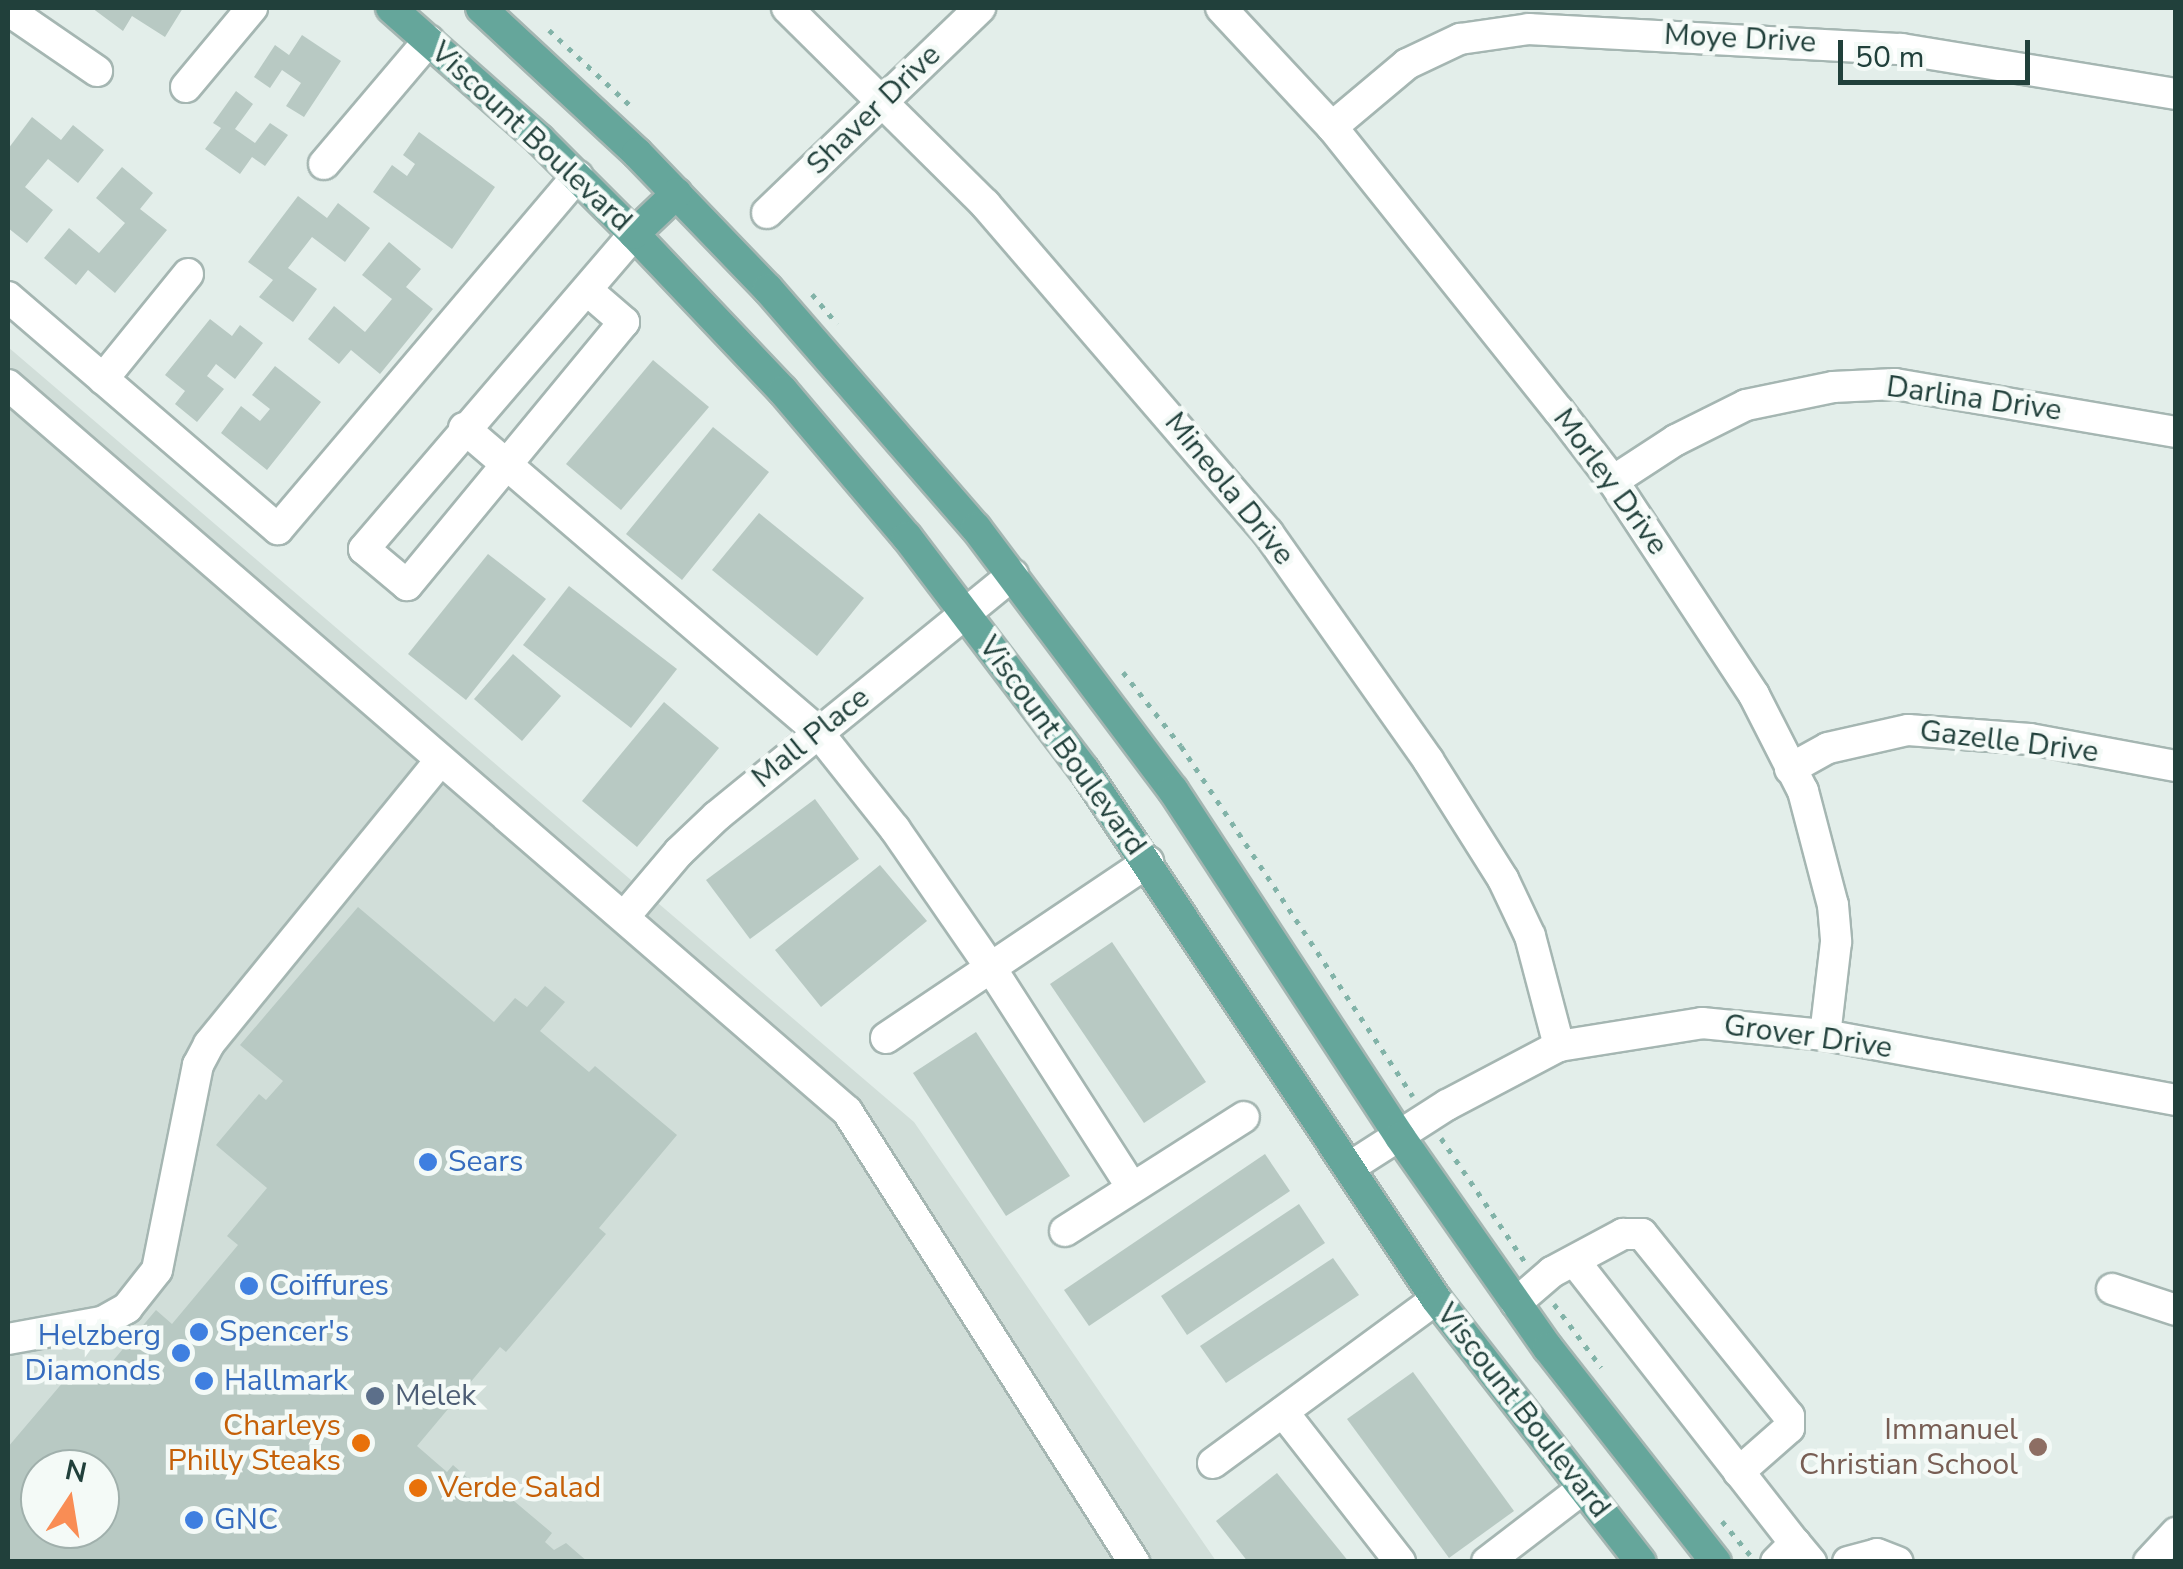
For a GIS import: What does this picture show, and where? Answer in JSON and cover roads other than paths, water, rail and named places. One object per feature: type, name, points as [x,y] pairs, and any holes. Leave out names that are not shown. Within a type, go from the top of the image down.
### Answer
[{"type":"main road","name":"Viscount Boulevard","points":[[392,8],[577,176],[634,234],[783,391],[907,537],[1084,770],[1148,862],[1436,1299],[1641,1562]]},
{"type":"main road","name":"Viscount Boulevard","points":[[481,8],[677,193],[820,344],[1013,575],[1174,790],[1400,1137],[1516,1303],[1716,1562]]},
{"type":"main road","points":[[634,234],[677,193]]},
{"type":"street","points":[[186,87],[252,8]]},
{"type":"street","name":"Mineola Drive","points":[[787,8],[885,100],[1060,288],[1279,548],[1428,760],[1503,879],[1530,936],[1559,1046]]},
{"type":"street","name":"Shaver Drive","points":[[767,213],[980,8]]},
{"type":"street","name":"Morley Drive","points":[[1221,8],[1332,127],[1613,481],[1754,694],[1803,792],[1833,906],[1836,942],[1826,1035]]},
{"type":"street","points":[[8,10],[98,72]]},
{"type":"street","name":"Moye Drive","points":[[1332,127],[1407,64],[1460,39],[1529,29],[1901,49],[2176,94]]},
{"type":"street","points":[[324,164],[429,40]]},
{"type":"street","points":[[8,298],[278,529],[577,176]]},
{"type":"street","points":[[587,290],[624,322],[408,585],[364,550],[464,428],[634,234]]},
{"type":"street","points":[[103,379],[188,274]]},
{"type":"street","name":"Darlina Drive","points":[[1613,481],[1676,440],[1746,405],[1832,388],[1894,384],[2176,432]]},
{"type":"street","points":[[8,386],[175,526],[439,762],[848,1112],[1134,1562]]},
{"type":"street","points":[[464,428],[817,731],[895,830],[991,968],[1132,1188]]},
{"type":"street","name":"Mall Place","points":[[624,917],[678,852],[817,731],[1013,575]]},
{"type":"street","name":"Gazelle Drive","points":[[1790,769],[1841,743],[1908,730],[2030,739],[2176,766]]},
{"type":"street","points":[[8,1339],[102,1322],[127,1308],[157,1270],[203,1055],[439,762]]},
{"type":"street","points":[[886,1038],[1148,862]]},
{"type":"street","name":"Grover Drive","points":[[1350,1167],[1447,1105],[1559,1046],[1702,1023],[1826,1035],[2176,1100]]},
{"type":"street","points":[[1065,1231],[1244,1117]]},
{"type":"street","points":[[1516,1303],[1552,1272],[1576,1263],[1623,1234],[1642,1234],[1789,1416],[1790,1428],[1739,1472]]},
{"type":"street","points":[[1576,1263],[1739,1472],[1794,1555]]},
{"type":"street","points":[[2112,1290],[2176,1310]]},
{"type":"street","points":[[1213,1463],[1436,1299]]},
{"type":"street","points":[[1283,1412],[1400,1562]]},
{"type":"street","points":[[1487,1562],[1582,1489]]},
{"type":"street","points":[[2149,1562],[2176,1533]]},
{"type":"street","points":[[1848,1562],[1878,1554],[1898,1562]]},
{"type":"place","name":"Sears","points":[[428,1162]]},
{"type":"place","name":"Coiffures","points":[[249,1286]]},
{"type":"place","name":"Spencer's","points":[[199,1332]]},
{"type":"place","name":"Helzberg Diamonds","points":[[181,1353]]},
{"type":"place","name":"Hallmark","points":[[204,1381]]},
{"type":"place","name":"Melek","points":[[375,1396]]},
{"type":"place","name":"Charleys Philly Steaks","points":[[361,1443]]},
{"type":"place","name":"Immanuel Christian School","points":[[2038,1447]]},
{"type":"place","name":"Verde Salad","points":[[418,1488]]},
{"type":"place","name":"GNC","points":[[194,1520]]}]
